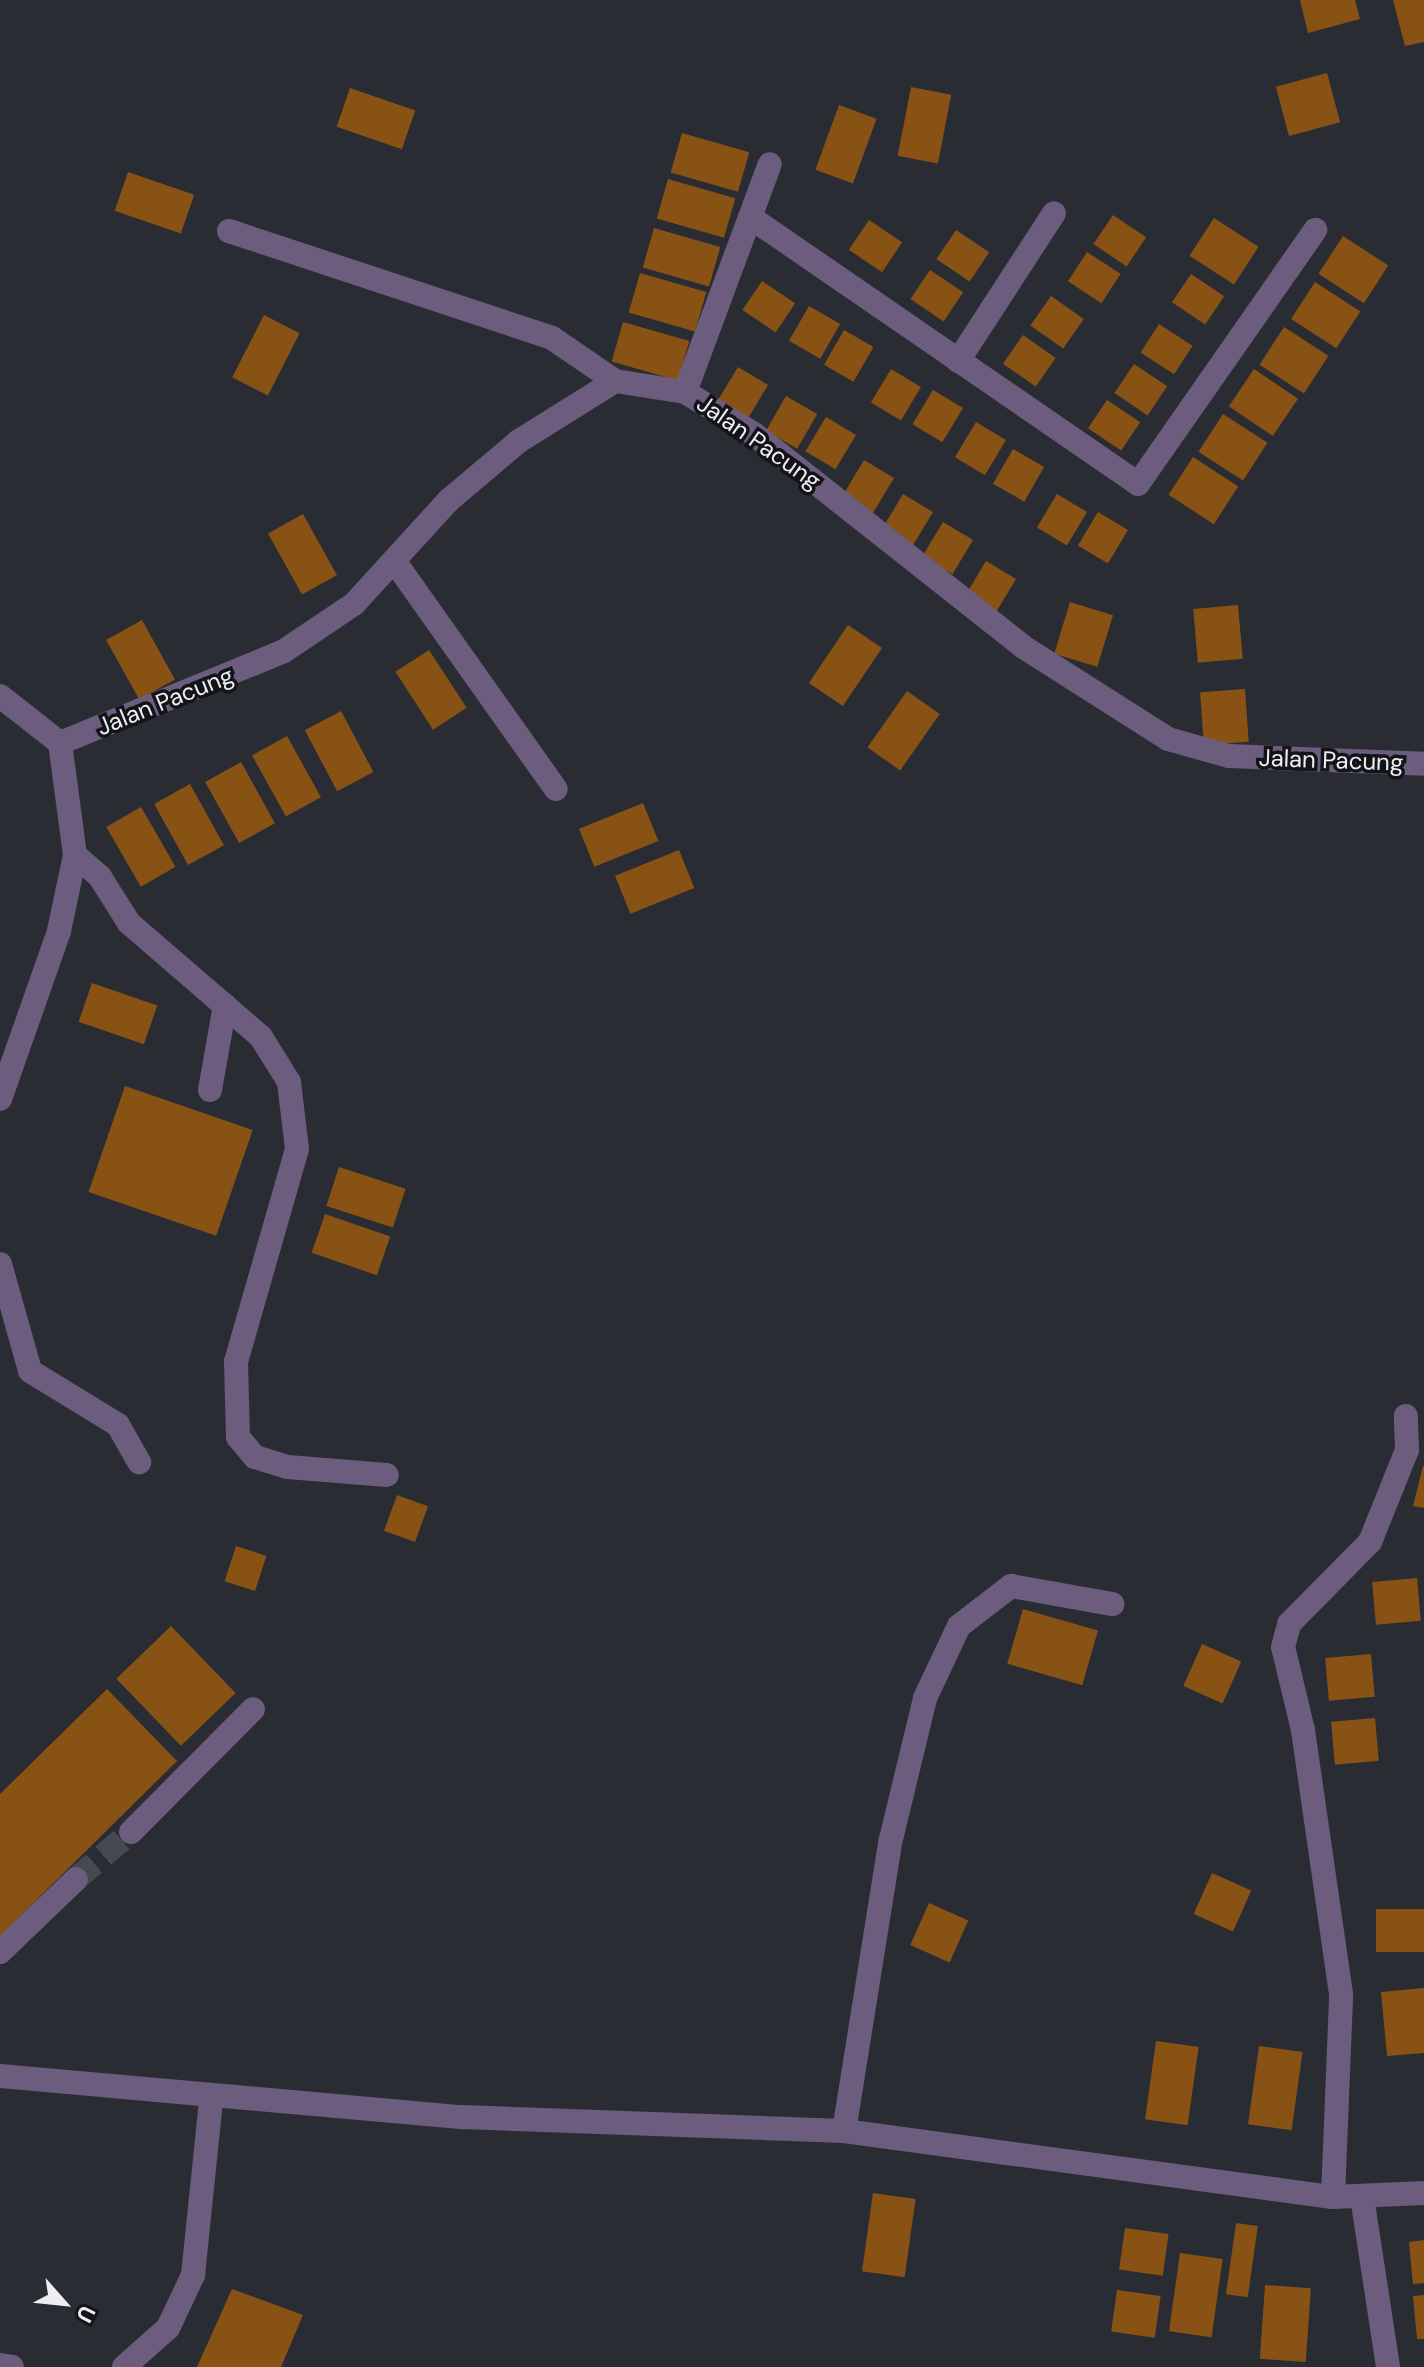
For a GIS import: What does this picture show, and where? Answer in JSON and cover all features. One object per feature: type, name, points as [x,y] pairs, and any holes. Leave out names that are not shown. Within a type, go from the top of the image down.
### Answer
[{"type":"street","points":[[685,392],[770,164]]},
{"type":"street","points":[[958,361],[1054,213]]},
{"type":"street","points":[[750,217],[1113,472],[1143,482],[1315,230]]},
{"type":"street","points":[[229,231],[552,338],[615,381]]},
{"type":"street","name":"Jalan Pacung","points":[[60,743],[284,651],[354,604],[448,501],[519,441],[615,381],[685,392],[798,466],[1022,646],[1168,739],[1229,756],[1424,764]]},
{"type":"street","points":[[395,562],[556,789]]},
{"type":"street","points":[[0,696],[60,743],[75,855],[59,931],[0,1099]]},
{"type":"street","points":[[75,855],[100,877],[129,923],[261,1037],[289,1082],[297,1149],[236,1362],[238,1437],[255,1457],[288,1467],[387,1475]]},
{"type":"street","points":[[210,1090],[225,1005]]},
{"type":"street","points":[[1,1275],[30,1371],[118,1425],[139,1462]]},
{"type":"street","points":[[1333,2197],[1341,1994],[1303,1730],[1283,1647],[1289,1624],[1370,1542],[1407,1450],[1406,1416]]},
{"type":"street","points":[[844,2131],[891,1839],[925,1698],[959,1626],[1011,1586],[1112,1604]]},
{"type":"street","points":[[131,1832],[253,1709]]},
{"type":"street","points":[[0,1952],[76,1879]]},
{"type":"street","points":[[0,2076],[211,2100],[844,2131],[1333,2197],[1424,2193]]},
{"type":"street","points":[[124,2367],[168,2328],[193,2275],[211,2100]]},
{"type":"street","points":[[1362,2197],[1388,2367]]},
{"type":"street","points":[[0,2365],[12,2367]]},
{"type":"building","points":[[1300,0],[1355,0],[1360,19],[1308,33]]},
{"type":"building","points":[[1393,0],[1424,0],[1424,42],[1405,46]]},
{"type":"building","points":[[1327,73],[1340,122],[1289,136],[1276,87]]},
{"type":"building","points":[[911,87],[951,95],[938,164],[898,156]]},
{"type":"building","points":[[350,88],[415,110],[402,149],[337,127]]},
{"type":"building","points":[[839,105],[877,119],[853,184],[815,170]]},
{"type":"building","points":[[682,133],[749,152],[738,192],[671,172]]},
{"type":"building","points":[[128,172],[194,195],[181,234],[115,211]]},
{"type":"building","points":[[668,179],[735,198],[724,238],[657,218]]},
{"type":"building","points":[[1113,215],[1146,237],[1127,266],[1093,244]]},
{"type":"building","points":[[1214,218],[1258,247],[1234,285],[1189,256]]},
{"type":"building","points":[[869,220],[902,242],[882,272],[849,250]]},
{"type":"building","points":[[654,228],[720,247],[709,286],[643,267]]},
{"type":"building","points":[[956,230],[989,252],[970,281],[936,259]]},
{"type":"building","points":[[1343,236],[1388,265],[1364,303],[1318,274]]},
{"type":"building","points":[[1087,252],[1121,274],[1101,303],[1068,281]]},
{"type":"building","points":[[930,270],[963,292],[944,321],[910,299]]},
{"type":"building","points":[[640,273],[706,292],[695,331],[629,312]]},
{"type":"building","points":[[1191,274],[1224,296],[1205,325],[1172,302]]},
{"type":"building","points":[[762,281],[795,303],[776,332],[742,310]]},
{"type":"building","points":[[1315,282],[1360,311],[1336,348],[1291,319]]},
{"type":"building","points":[[1051,296],[1084,319],[1063,348],[1030,325]]},
{"type":"building","points":[[809,306],[840,324],[820,359],[789,341]]},
{"type":"building","points":[[264,315],[300,333],[268,396],[232,377]]},
{"type":"building","points":[[623,322],[689,341],[678,380],[612,361]]},
{"type":"building","points":[[1159,324],[1193,346],[1174,374],[1140,353]]},
{"type":"building","points":[[1284,327],[1328,356],[1304,394],[1259,365]]},
{"type":"building","points":[[844,330],[873,347],[853,382],[824,365]]},
{"type":"building","points":[[1023,335],[1056,358],[1036,387],[1003,364]]},
{"type":"building","points":[[1134,364],[1167,386],[1148,415],[1114,393]]},
{"type":"building","points":[[738,367],[768,385],[747,419],[717,401]]},
{"type":"building","points":[[891,369],[921,387],[901,420],[871,402]]},
{"type":"building","points":[[1254,369],[1298,399],[1273,436],[1229,406]]},
{"type":"building","points":[[933,390],[963,408],[942,442],[912,424]]},
{"type":"building","points":[[786,396],[817,414],[797,449],[766,431]]},
{"type":"building","points":[[1107,400],[1140,422],[1121,451],[1088,428]]},
{"type":"building","points":[[1223,414],[1267,443],[1243,481],[1198,452]]},
{"type":"building","points":[[826,417],[856,435],[835,469],[805,451]]},
{"type":"building","points":[[976,422],[1006,440],[985,475],[955,457]]},
{"type":"building","points":[[1013,449],[1044,467],[1024,502],[993,484]]},
{"type":"building","points":[[1193,457],[1238,486],[1214,524],[1168,495]]},
{"type":"building","points":[[864,460],[894,478],[873,513],[843,495]]},
{"type":"building","points":[[903,494],[933,512],[912,546],[882,528]]},
{"type":"building","points":[[1057,494],[1087,512],[1067,545],[1037,527]]},
{"type":"building","points":[[1098,512],[1128,530],[1108,563],[1078,545]]},
{"type":"building","points":[[303,514],[337,575],[302,595],[268,533]]},
{"type":"building","points":[[943,522],[973,540],[952,574],[922,556]]},
{"type":"building","points":[[986,561],[1016,579],[995,613],[965,595]]},
{"type":"building","points":[[1070,602],[1113,615],[1097,667],[1054,654]]},
{"type":"building","points":[[1238,605],[1243,659],[1198,663],[1193,609]]},
{"type":"building","points":[[142,620],[175,679],[139,699],[106,640]]},
{"type":"building","points":[[848,625],[882,648],[843,706],[809,683]]},
{"type":"building","points":[[429,650],[467,708],[433,730],[395,672]]},
{"type":"building","points":[[1245,689],[1249,742],[1204,745],[1200,692]]},
{"type":"building","points":[[907,691],[940,714],[900,770],[867,748]]},
{"type":"building","points":[[341,711],[373,772],[337,791],[305,730]]},
{"type":"building","points":[[287,736],[321,797],[286,817],[252,755]]},
{"type":"building","points":[[241,762],[275,823],[239,843],[205,782]]},
{"type":"building","points":[[190,784],[224,845],[188,865],[154,804]]},
{"type":"building","points":[[643,803],[658,841],[594,867],[579,829]]},
{"type":"building","points":[[141,807],[176,867],[141,887],[106,827]]},
{"type":"building","points":[[679,850],[694,888],[630,914],[615,876]]},
{"type":"building","points":[[92,983],[157,1005],[144,1044],[79,1022]]},
{"type":"building","points":[[125,1086],[253,1130],[216,1236],[89,1192]]},
{"type":"building","points":[[339,1167],[406,1189],[393,1228],[326,1206]]},
{"type":"building","points":[[325,1214],[390,1236],[377,1275],[312,1253]]},
{"type":"building","points":[[1424,1466],[1424,1508],[1413,1506]]},
{"type":"building","points":[[397,1495],[428,1506],[415,1542],[384,1531]]},
{"type":"building","points":[[236,1546],[266,1556],[255,1591],[225,1581]]},
{"type":"building","points":[[1417,1578],[1421,1621],[1376,1625],[1372,1582]]},
{"type":"building","points":[[1023,1609],[1098,1630],[1082,1685],[1007,1664]]},
{"type":"building","points":[[171,1626],[236,1693],[181,1746],[116,1679]]},
{"type":"building","points":[[1202,1644],[1241,1661],[1223,1704],[1183,1686]]},
{"type":"building","points":[[1371,1654],[1375,1697],[1329,1701],[1325,1658]]},
{"type":"building","points":[[107,1689],[177,1761],[0,1936],[0,1794]]},
{"type":"building","points":[[1375,1718],[1379,1761],[1335,1765],[1331,1722]]},
{"type":"building","points":[[1212,1873],[1251,1890],[1233,1932],[1194,1914]]},
{"type":"building","points":[[929,1903],[968,1920],[950,1963],[910,1945]]},
{"type":"building","points":[[1376,1909],[1424,1909],[1424,1952],[1376,1952]]},
{"type":"building","points":[[1424,1988],[1424,2053],[1387,2056],[1381,1992]]},
{"type":"building","points":[[1156,2041],[1199,2047],[1188,2125],[1145,2119]]},
{"type":"building","points":[[1259,2046],[1303,2052],[1292,2130],[1248,2124]]},
{"type":"building","points":[[873,2193],[916,2199],[905,2277],[862,2271]]},
{"type":"building","points":[[1236,2223],[1258,2226],[1248,2297],[1226,2294]]},
{"type":"building","points":[[1125,2228],[1169,2234],[1163,2276],[1119,2270]]},
{"type":"building","points":[[1424,2240],[1424,2283],[1413,2284],[1409,2242]]},
{"type":"building","points":[[1180,2253],[1223,2259],[1212,2337],[1169,2331]]},
{"type":"building","points":[[1265,2285],[1311,2288],[1306,2362],[1260,2359]]},
{"type":"building","points":[[232,2289],[303,2315],[281,2367],[197,2367]]},
{"type":"building","points":[[1117,2290],[1161,2296],[1155,2338],[1111,2332]]},
{"type":"building","points":[[1424,2295],[1424,2339],[1417,2339],[1413,2296]]},
{"type":"tunnel","points":[[76,1879],[131,1832]]}]
